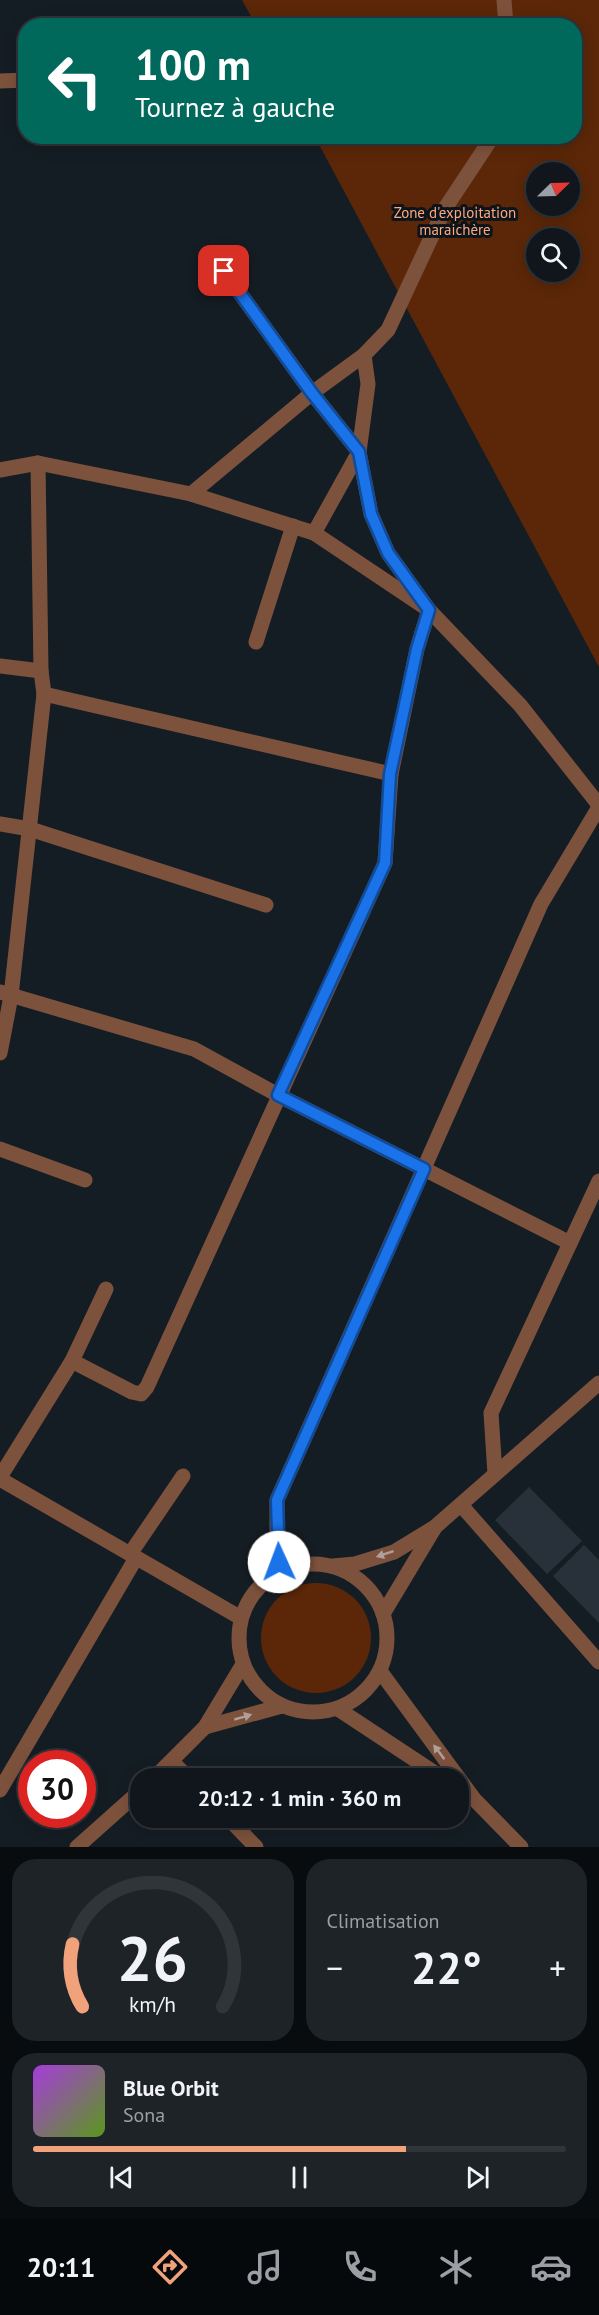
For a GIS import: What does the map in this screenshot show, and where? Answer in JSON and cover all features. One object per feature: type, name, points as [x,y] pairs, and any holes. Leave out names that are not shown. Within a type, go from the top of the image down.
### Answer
[{"type":"street","points":[[504,0],[505,18]]},
{"type":"street","points":[[0,81],[18,80]]},
{"type":"street","points":[[191,494],[312,393],[364,355],[388,330],[444,210],[488,144]]},
{"type":"street","points":[[224,271],[312,393],[359,452]]},
{"type":"street","points":[[277,1573],[277,1500],[541,904],[599,806],[520,705],[429,610],[388,553],[371,514],[359,452],[368,384],[364,355]]},
{"type":"street","points":[[314,533],[359,452]]},
{"type":"street","points":[[0,470],[38,463],[191,494],[293,526],[314,533],[429,610]]},
{"type":"street","points":[[0,1053],[6,994],[30,829],[44,694],[41,670],[38,463]]},
{"type":"street","points":[[256,642],[293,526]]},
{"type":"street","points":[[72,1360],[132,1392],[141,1394],[147,1387],[385,863],[390,774],[417,649],[429,610]]},
{"type":"street","points":[[0,666],[41,670]]},
{"type":"street","points":[[44,694],[390,774]]},
{"type":"street","points":[[0,825],[30,829],[266,905]]},
{"type":"street","points":[[6,994],[194,1049],[278,1095],[570,1243]]},
{"type":"street","points":[[0,1149],[85,1180]]},
{"type":"street","points":[[495,1474],[491,1413],[599,1181]]},
{"type":"street","points":[[106,1289],[72,1360],[0,1478],[242,1618]]},
{"type":"street","points":[[330,1566],[353,1576],[371,1593],[383,1614],[387,1643],[380,1671],[363,1694],[338,1709],[309,1713],[282,1706],[258,1689],[243,1664],[239,1642],[242,1618],[249,1600],[261,1585],[277,1573],[303,1565],[355,1564],[394,1552],[435,1527],[599,1383]]},
{"type":"street","points":[[0,1790],[133,1556],[183,1476]]},
{"type":"street","points":[[460,1505],[597,1657]]},
{"type":"street","points":[[383,1614],[435,1527]]},
{"type":"street","points":[[165,1768],[205,1727],[243,1664]]},
{"type":"street","points":[[380,1671],[474,1799],[521,1847]]},
{"type":"street","points":[[205,1727],[282,1706]]},
{"type":"street","points":[[338,1709],[427,1768]]},
{"type":"street","points":[[172,1761],[179,1768]]},
{"type":"street","points":[[469,1796],[474,1799]]},
{"type":"street","points":[[77,1847],[130,1800]]},
{"type":"street","points":[[238,1828],[256,1847]]},
{"type":"green space","name":"Zone d'exploitation maraichère","points":[[242,0],[599,0],[599,667],[319,144],[582,144],[582,18],[252,18]]},
{"type":"green space","points":[[316,1583],[337,1588],[355,1599],[366,1617],[371,1638],[366,1659],[355,1677],[337,1688],[316,1693],[295,1688],[277,1677],[266,1659],[261,1638],[266,1617],[277,1599],[295,1588]]},
{"type":"building","points":[[529,1487],[582,1541],[547,1574],[495,1520]]},
{"type":"building","points":[[584,1545],[599,1560],[599,1623],[553,1576]]},
{"type":"route","points":[[224,271],[312,393],[359,452],[371,514],[388,553],[429,610],[417,649],[390,774],[385,863],[278,1095],[424,1169],[277,1500],[279,1562]]}]
